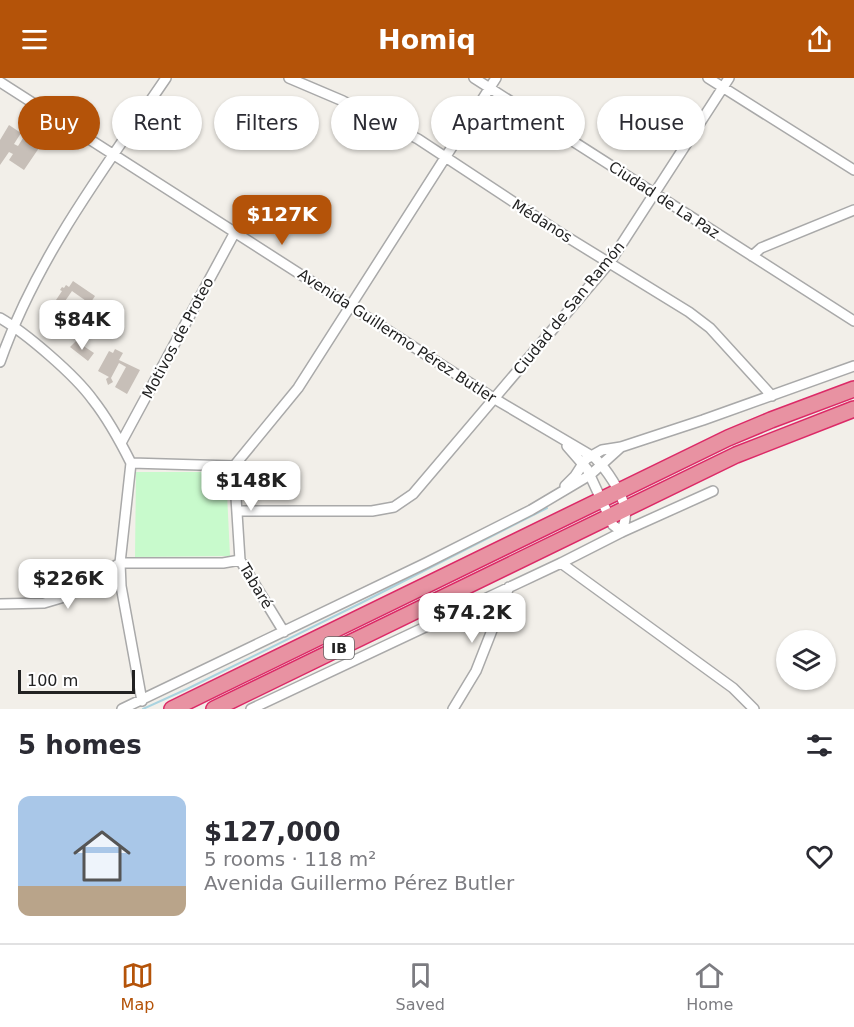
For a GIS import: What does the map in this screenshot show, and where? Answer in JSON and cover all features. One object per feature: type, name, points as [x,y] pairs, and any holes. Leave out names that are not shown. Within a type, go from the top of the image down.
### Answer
[{"type":"highway","name":"IB","points":[[172,709],[618,491],[771,420],[854,389]]},
{"type":"highway","name":"IB","points":[[214,709],[735,455],[854,409]]},
{"type":"street","points":[[0,362],[14,326],[56,242],[166,78]]},
{"type":"street","name":"Médanos","points":[[289,78],[392,125],[445,156],[549,226],[689,312],[710,328],[772,396]]},
{"type":"street","name":"Ciudad de La Paz","points":[[474,78],[854,321]]},
{"type":"street","points":[[131,463],[234,465],[298,388],[496,78]]},
{"type":"street","points":[[708,78],[854,170]]},
{"type":"street","name":"Ciudad de San Ramón","points":[[237,511],[372,512],[394,507],[413,494],[610,262],[729,78]]},
{"type":"street","name":"Avenida Guillermo Pérez Butler","points":[[0,82],[550,433]]},
{"type":"street","points":[[752,256],[761,248],[854,210]]},
{"type":"street","name":"Motivos de Proteo","points":[[121,443],[235,232]]},
{"type":"street","points":[[0,318],[14,326],[82,386],[93,399],[131,463],[120,563],[121,586],[142,701]]},
{"type":"street","points":[[561,491],[591,456],[602,450],[621,447],[854,366]]},
{"type":"street","points":[[550,433],[591,456],[602,465],[618,491],[625,508],[622,532]]},
{"type":"street","points":[[550,433],[584,464],[613,525],[622,532]]},
{"type":"street","points":[[122,709],[531,510],[590,475],[621,447]]},
{"type":"street","name":"Tabaré","points":[[234,465],[240,560],[284,632]]},
{"type":"street","points":[[251,709],[712,490]]},
{"type":"street","points":[[0,604],[44,603],[61,598],[120,563],[223,563],[240,560]]},
{"type":"street","points":[[561,563],[733,688],[754,709]]},
{"type":"street","points":[[453,709],[476,671],[509,587]]},
{"type":"green space","points":[[136,472],[226,472],[230,556],[135,557]]},
{"type":"building","points":[[9,125],[18,131],[18,138],[14,144],[18,146],[18,150],[38,150],[24,170],[9,160],[13,154],[9,152],[0,165],[0,140]]},
{"type":"building","points":[[73,281],[95,296],[91,302],[96,305],[91,313],[85,309],[89,303],[72,291],[63,304],[56,300],[62,287],[66,285],[69,287]]},
{"type":"building","points":[[59,304],[68,310],[65,314],[74,320],[66,332],[48,320]]},
{"type":"building","points":[[105,312],[123,325],[118,332],[100,319]]},
{"type":"building","points":[[76,341],[94,353],[88,361],[70,347]]},
{"type":"building","points":[[115,349],[123,353],[119,360],[140,370],[127,394],[115,387],[126,367],[119,363],[111,378],[113,382],[108,385],[106,379],[109,377],[98,371],[109,351],[113,353]]},
{"type":"waterway","points":[[143,709],[361,603],[547,508]]}]
